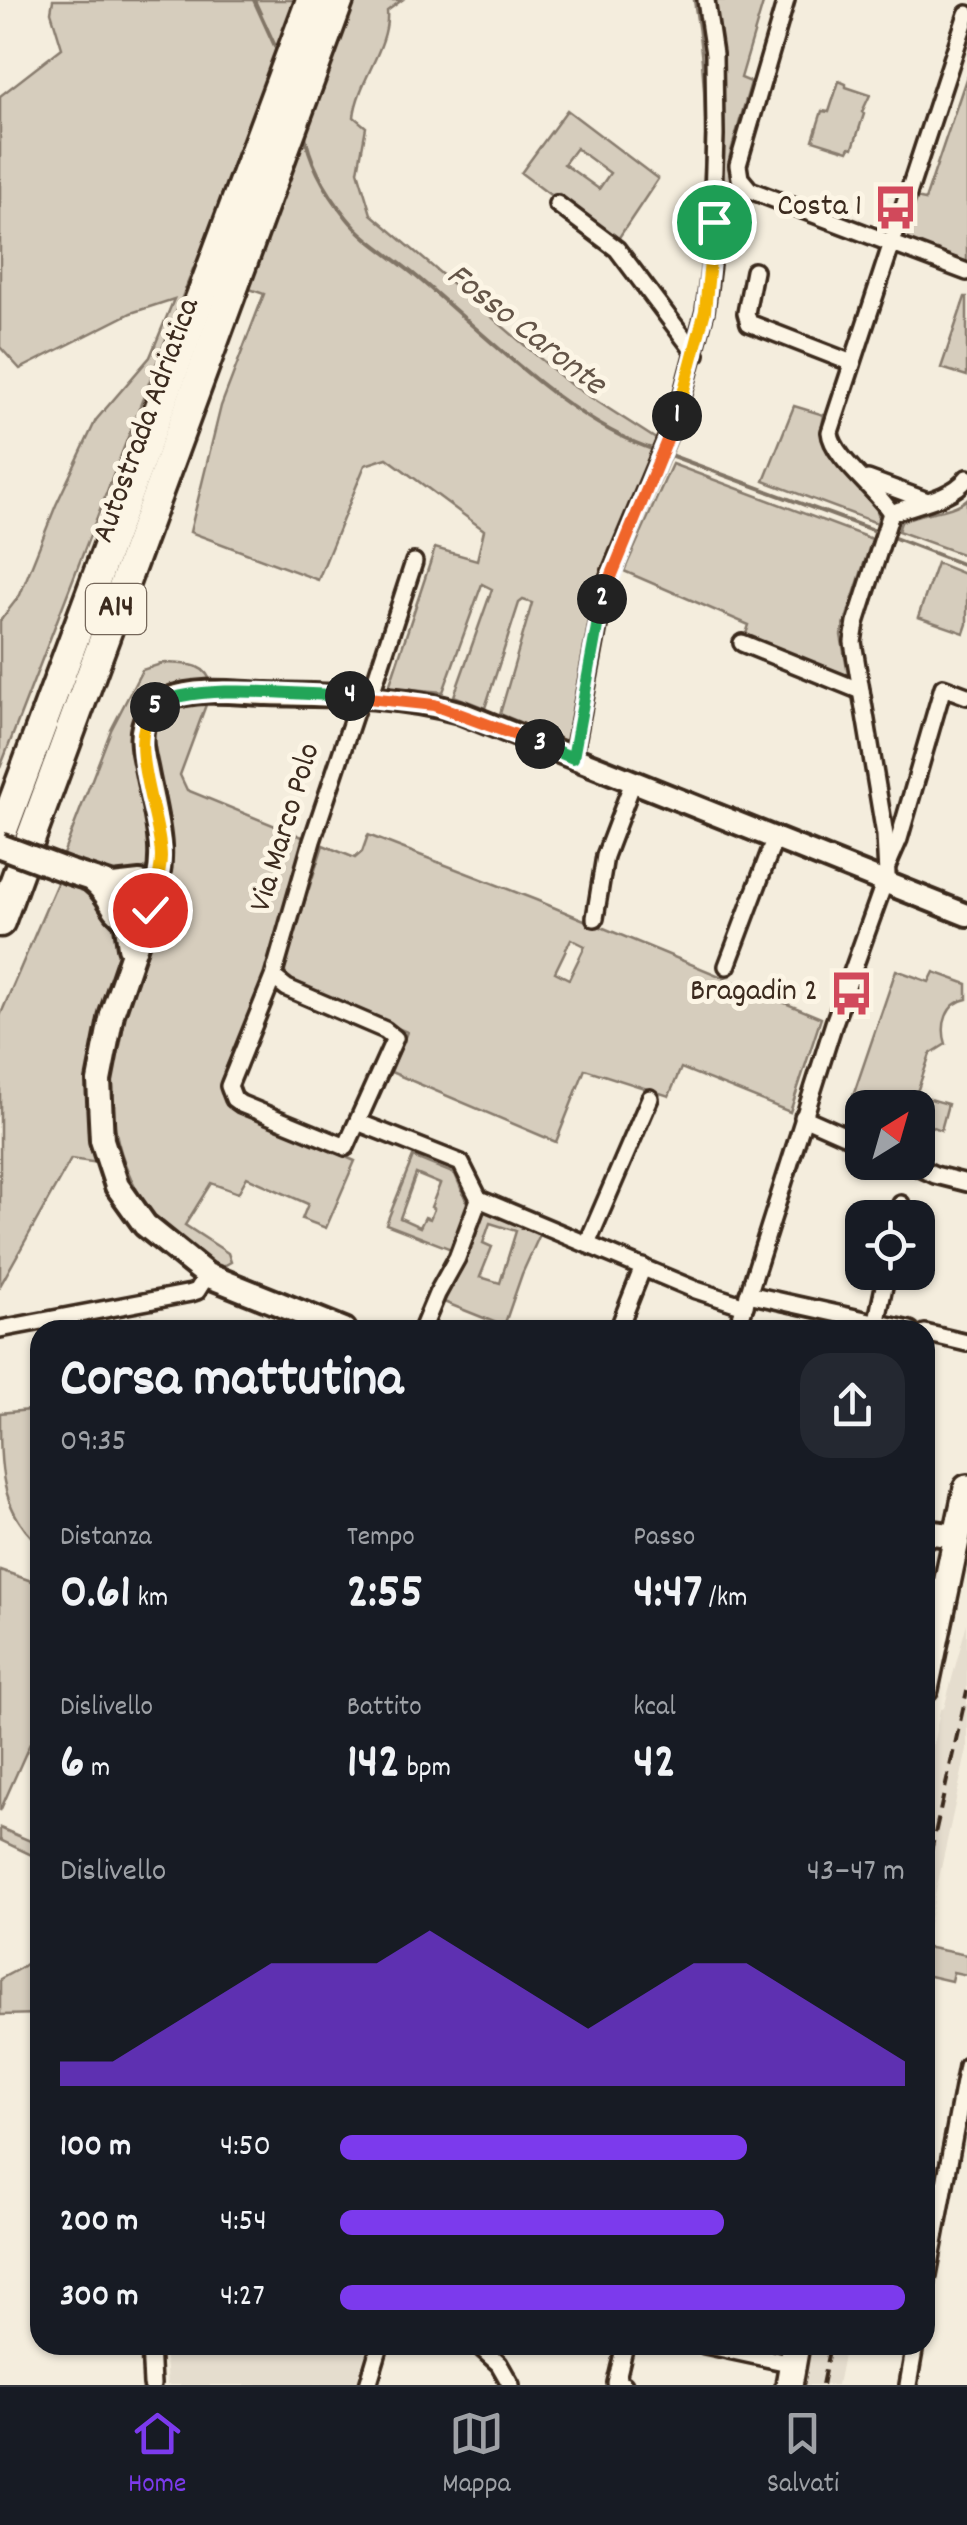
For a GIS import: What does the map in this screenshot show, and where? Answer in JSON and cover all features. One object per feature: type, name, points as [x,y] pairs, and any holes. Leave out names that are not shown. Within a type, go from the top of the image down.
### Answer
[{"type":"highway","name":"Autostrada Adriatica","points":[[0,922],[218,292],[311,0]]},
{"type":"highway","name":"Autostrada Adriatica","points":[[0,838],[218,292],[340,0]]},
{"type":"main road","points":[[0,846],[81,876],[132,901],[130,955],[98,1081],[102,1140],[117,1186],[144,1225],[206,1275],[319,1320]]},
{"type":"main road","points":[[935,1639],[967,1488]]},
{"type":"main road","points":[[935,1533],[957,1536]]},
{"type":"street","points":[[573,758],[606,583],[666,442],[696,354],[705,311],[714,222],[714,54],[706,0]]},
{"type":"street","points":[[786,0],[738,165],[740,178],[750,190],[967,272]]},
{"type":"street","points":[[889,520],[860,474],[830,439],[831,424],[967,14]]},
{"type":"street","points":[[557,204],[617,248],[696,354]]},
{"type":"street","points":[[754,271],[746,314],[749,323],[852,363]]},
{"type":"street","points":[[860,474],[925,500]]},
{"type":"street","points":[[887,873],[854,632],[889,520],[925,500],[950,494],[967,478]]},
{"type":"street","points":[[365,697],[414,562]]},
{"type":"street","points":[[742,643],[861,691]]},
{"type":"street","points":[[740,1320],[803,1117],[899,839],[943,687],[967,696]]},
{"type":"street","name":"Via Marco Polo","points":[[132,901],[161,867],[142,728],[158,703],[172,697],[211,692],[409,700],[459,712],[775,838],[887,873],[967,915]]},
{"type":"street","name":"Via Marco Polo","points":[[360,1123],[349,1145],[343,1148],[234,1099],[230,1093],[231,1080],[273,976],[312,841],[365,697]]},
{"type":"street","points":[[595,918],[605,856],[633,782]]},
{"type":"street","points":[[727,966],[775,838]]},
{"type":"street","points":[[273,976],[288,988],[386,1030],[394,1038],[360,1123],[461,1164],[479,1200],[642,1267],[746,1300],[846,1320]]},
{"type":"street","points":[[588,1244],[650,1098]]},
{"type":"street","points":[[803,1117],[845,1136]]},
{"type":"street","points":[[935,1175],[967,1183]]},
{"type":"street","points":[[426,1320],[457,1258],[479,1200]]},
{"type":"street","points":[[622,1320],[642,1267]]},
{"type":"street","points":[[48,1320],[191,1293],[197,1291],[206,1275]]},
{"type":"street","points":[[877,1320],[883,1290]]},
{"type":"street","points":[[0,1329],[30,1323]]},
{"type":"street","points":[[935,1336],[967,1343]]},
{"type":"street","points":[[935,2237],[967,2066]]},
{"type":"street","points":[[150,2355],[152,2385]]},
{"type":"street","points":[[368,2385],[377,2355]]},
{"type":"street","points":[[489,2355],[511,2385]]},
{"type":"street","points":[[618,2384],[623,2355]]},
{"type":"street","points":[[748,2355],[792,2365]]},
{"type":"street","points":[[908,2385],[913,2355]]},
{"type":"shaded area","points":[[53,0],[402,0],[387,11],[384,38],[361,90],[354,117],[366,127],[358,171],[371,214],[570,384],[659,441],[593,594],[571,735],[565,741],[500,714],[532,603],[519,603],[485,708],[454,696],[492,589],[482,584],[443,692],[389,687],[435,548],[477,560],[484,530],[387,458],[365,465],[318,580],[190,532],[221,406],[264,294],[193,269],[0,768],[0,621],[20,595],[96,420],[150,357],[174,299],[131,313],[20,369],[0,347],[0,96],[62,48],[51,12]]},
{"type":"shaded area","points":[[694,0],[703,0],[710,55],[708,252],[697,248],[705,124]]},
{"type":"shaded area","points":[[711,0],[764,0],[741,78],[751,82],[728,167],[734,184],[723,179]]},
{"type":"shaded area","points":[[967,76],[967,262],[906,240],[904,230],[916,198],[925,200]]},
{"type":"shaded area","points":[[839,81],[870,95],[853,148],[848,151],[813,140],[822,111],[829,112]]},
{"type":"shaded area","points":[[567,110],[658,179],[616,242],[565,206],[566,199],[559,194],[553,197],[521,173]],"holes":[[[576,148],[610,173],[599,189],[564,164]]]},
{"type":"shaded area","points":[[967,297],[967,376],[941,368]]},
{"type":"shaded area","points":[[794,406],[824,415],[823,433],[828,449],[871,499],[877,510],[877,523],[764,481]]},
{"type":"shaded area","points":[[672,464],[872,539],[841,635],[849,680],[745,637],[749,625],[624,571]]},
{"type":"shaded area","points":[[967,499],[967,556],[898,531],[901,522],[909,518]]},
{"type":"shaded area","points":[[937,563],[967,575],[964,633],[918,617]]},
{"type":"shaded area","points":[[164,663],[200,668],[212,686],[175,689],[134,730],[151,862],[140,873],[103,874],[62,857],[111,730],[142,670]]},
{"type":"shaded area","points":[[207,702],[180,775],[187,790],[305,838],[267,970],[221,1080],[221,1093],[235,1110],[355,1161],[326,1228],[302,1219],[308,1204],[247,1177],[238,1193],[211,1183],[185,1225],[228,1253],[231,1262],[218,1269],[158,1223],[146,1206],[122,1155],[112,1092],[119,1029],[145,932],[152,920],[150,741],[159,721],[170,710]]},
{"type":"shaded area","points":[[368,835],[821,1018],[790,1112],[681,1068],[669,1096],[585,1069],[556,1142],[391,1072],[407,1032],[293,985],[286,978],[284,966],[323,845],[355,858],[362,852]],"holes":[[[571,939],[585,946],[569,979],[555,972]]]},
{"type":"shaded area","points":[[62,879],[94,892],[122,937],[121,956],[99,1021],[90,1064],[89,1097],[99,1163],[71,1159],[0,1286],[0,1016]]},
{"type":"shaded area","points":[[896,970],[929,982],[934,972],[967,984],[967,999],[954,1005],[946,1016],[946,1044],[930,1054],[918,1090],[855,1090]]},
{"type":"shaded area","points":[[935,1100],[948,1104],[941,1130],[935,1128]]},
{"type":"shaded area","points":[[413,1157],[455,1174],[468,1205],[451,1249],[386,1224]],"holes":[[[416,1174],[440,1184],[430,1219],[425,1217],[420,1227],[400,1218]]]},
{"type":"shaded area","points":[[485,1209],[541,1232],[506,1320],[489,1320],[444,1302],[465,1262]],"holes":[[[490,1223],[516,1231],[500,1283],[480,1277],[492,1247],[483,1243]]]},
{"type":"shaded area","points":[[30,1410],[30,1535],[17,1517],[5,1486],[0,1413]]},
{"type":"shaded area","points":[[0,1570],[30,1580],[30,1744],[0,1811]]},
{"type":"shaded area","points":[[967,1623],[967,1749],[935,1896],[935,1735],[940,1710],[944,1708]]},
{"type":"shaded area","points":[[0,1828],[30,1841],[30,1854],[0,1840]]},
{"type":"shaded area","points":[[935,1949],[967,1955],[967,1975],[953,1972],[951,1981],[935,1977]]},
{"type":"shaded area","points":[[30,1961],[30,2014],[0,2015],[0,1979]]},
{"type":"shaded area","points":[[165,2355],[365,2355],[356,2385],[167,2385]]},
{"type":"shaded area","points":[[809,2355],[843,2355],[837,2385],[803,2385]]},
{"type":"waterway","name":"Fosso Caronte","points":[[254,0],[279,55]]},
{"type":"waterway","name":"Fosso Caronte","points":[[304,130],[325,187],[362,234],[562,400],[594,421],[658,451]]},
{"type":"waterway","name":"Fosso Caronte","points":[[667,454],[878,532]]},
{"type":"waterway","name":"Fosso Caronte","points":[[887,535],[967,566]]},
{"type":"railway","points":[[935,1833],[967,1691]]},
{"type":"railway","points":[[822,2385],[828,2355]]},
{"type":"place","name":"Costa 1","points":[[895,208]]},
{"type":"place","name":"Bragadin 2","points":[[851,993]]},
{"type":"route","points":[[150,910],[162,854],[142,728],[158,703],[172,697],[211,692],[409,700],[459,712],[573,758],[606,583],[678,412],[696,354],[712,264],[714,222]]}]
